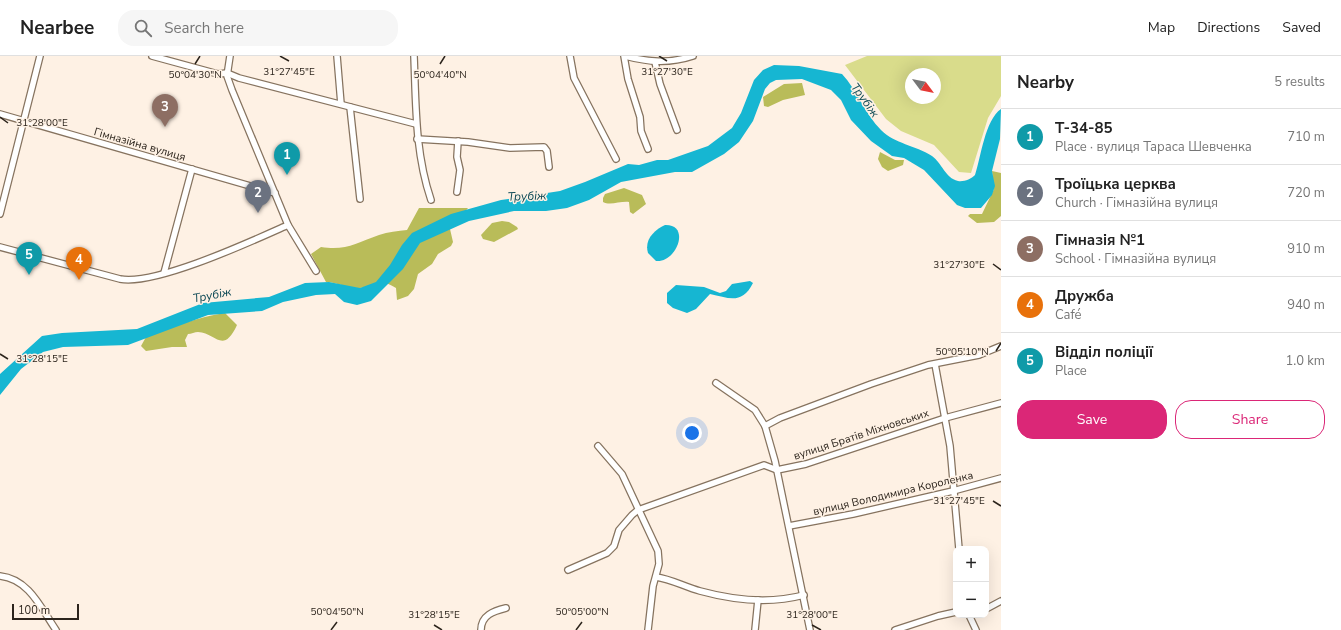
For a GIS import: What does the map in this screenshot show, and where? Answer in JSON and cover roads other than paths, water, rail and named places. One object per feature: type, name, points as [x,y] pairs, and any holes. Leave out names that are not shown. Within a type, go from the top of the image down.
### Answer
[{"type":"street","points":[[0,214],[40,56]]},
{"type":"street","points":[[152,56],[218,74],[227,73],[239,78],[416,124]]},
{"type":"street","points":[[230,56],[227,73],[232,90],[288,226],[316,271]]},
{"type":"street","points":[[337,56],[341,104]]},
{"type":"street","points":[[414,56],[417,138],[422,172],[431,200]]},
{"type":"street","points":[[570,56],[574,78],[616,159]]},
{"type":"street","points":[[648,149],[641,131],[641,121],[626,72],[625,56],[656,62],[675,61],[693,56]]},
{"type":"street","points":[[656,62],[660,84],[677,130]]},
{"type":"street","points":[[350,107],[360,199]]},
{"type":"street","name":"Гімназійна вулиця","points":[[0,114],[275,194]]},
{"type":"street","points":[[417,138],[458,141],[510,148],[544,147],[547,151],[548,167]]},
{"type":"street","points":[[457,192],[460,170],[457,157],[458,141]]},
{"type":"street","points":[[164,273],[192,169]]},
{"type":"street","points":[[0,247],[126,281],[136,281],[192,264],[288,226]]},
{"type":"street","points":[[765,426],[780,418],[864,386],[935,364],[979,354],[1001,346]]},
{"type":"street","points":[[935,364],[950,446],[959,546]]},
{"type":"street","points":[[716,383],[755,410],[765,426],[777,470],[810,630]]},
{"type":"street","name":"вулиця Братів Міхновських","points":[[568,570],[607,553],[614,546],[619,530],[632,514],[638,510],[764,465],[777,470],[806,464],[945,418],[1001,403]]},
{"type":"street","points":[[598,446],[622,474],[658,551],[659,564],[648,630]]},
{"type":"street","name":"вулиця Володимира Короленка","points":[[789,526],[841,517],[954,491],[1001,478]]},
{"type":"street","points":[[0,576],[12,578],[25,586],[56,630]]},
{"type":"street","points":[[656,577],[670,580],[702,592],[758,600],[783,600],[804,595]]},
{"type":"street","points":[[755,630],[758,600]]},
{"type":"street","points":[[989,607],[1001,601]]},
{"type":"street","points":[[481,630],[482,621],[486,617],[506,608]]},
{"type":"street","points":[[895,630],[953,613]]},
{"type":"street","points":[[971,618],[976,630]]},
{"type":"water","points":[[774,65],[799,66],[842,74],[852,87],[870,117],[881,130],[892,138],[926,152],[938,162],[950,177],[958,181],[967,180],[975,175],[987,130],[991,121],[1001,109],[1000,139],[992,171],[995,186],[992,195],[981,208],[965,208],[957,205],[924,170],[904,158],[892,156],[871,141],[851,120],[841,100],[831,90],[802,79],[776,80],[770,83],[765,89],[753,121],[739,142],[724,154],[692,172],[675,172],[621,182],[589,200],[567,208],[546,211],[514,211],[469,221],[420,243],[403,269],[371,301],[357,305],[344,302],[335,294],[316,295],[283,302],[262,311],[208,315],[128,345],[63,347],[43,352],[21,369],[0,395],[0,374],[42,336],[62,333],[137,329],[203,303],[269,297],[305,283],[329,282],[360,288],[376,282],[390,265],[402,245],[412,233],[451,214],[501,200],[560,191],[628,164],[639,165],[657,160],[668,160],[708,146],[732,128],[741,113],[754,80],[763,70]]},
{"type":"water","points":[[665,225],[673,226],[678,230],[678,243],[670,256],[663,260],[656,261],[648,253],[647,244],[651,236]]},
{"type":"water","points":[[750,281],[753,283],[744,295],[729,298],[710,294],[696,309],[687,313],[673,308],[667,303],[667,293],[676,285],[704,287],[720,293],[726,291],[732,284]]},
{"type":"place","name":"Гімназія №1","points":[[165,127]]},
{"type":"place","name":"Т-34-85","points":[[287,175]]},
{"type":"place","name":"Троїцька церква","points":[[258,213]]},
{"type":"place","name":"Відділ поліції","points":[[29,275]]},
{"type":"place","name":"Дружба","points":[[79,280]]},
{"type":"water label","name":"Трубіж","points":[[865,100]]},
{"type":"water label","name":"Трубіж","points":[[527,196]]},
{"type":"water label","name":"Трубіж","points":[[212,295]]}]
